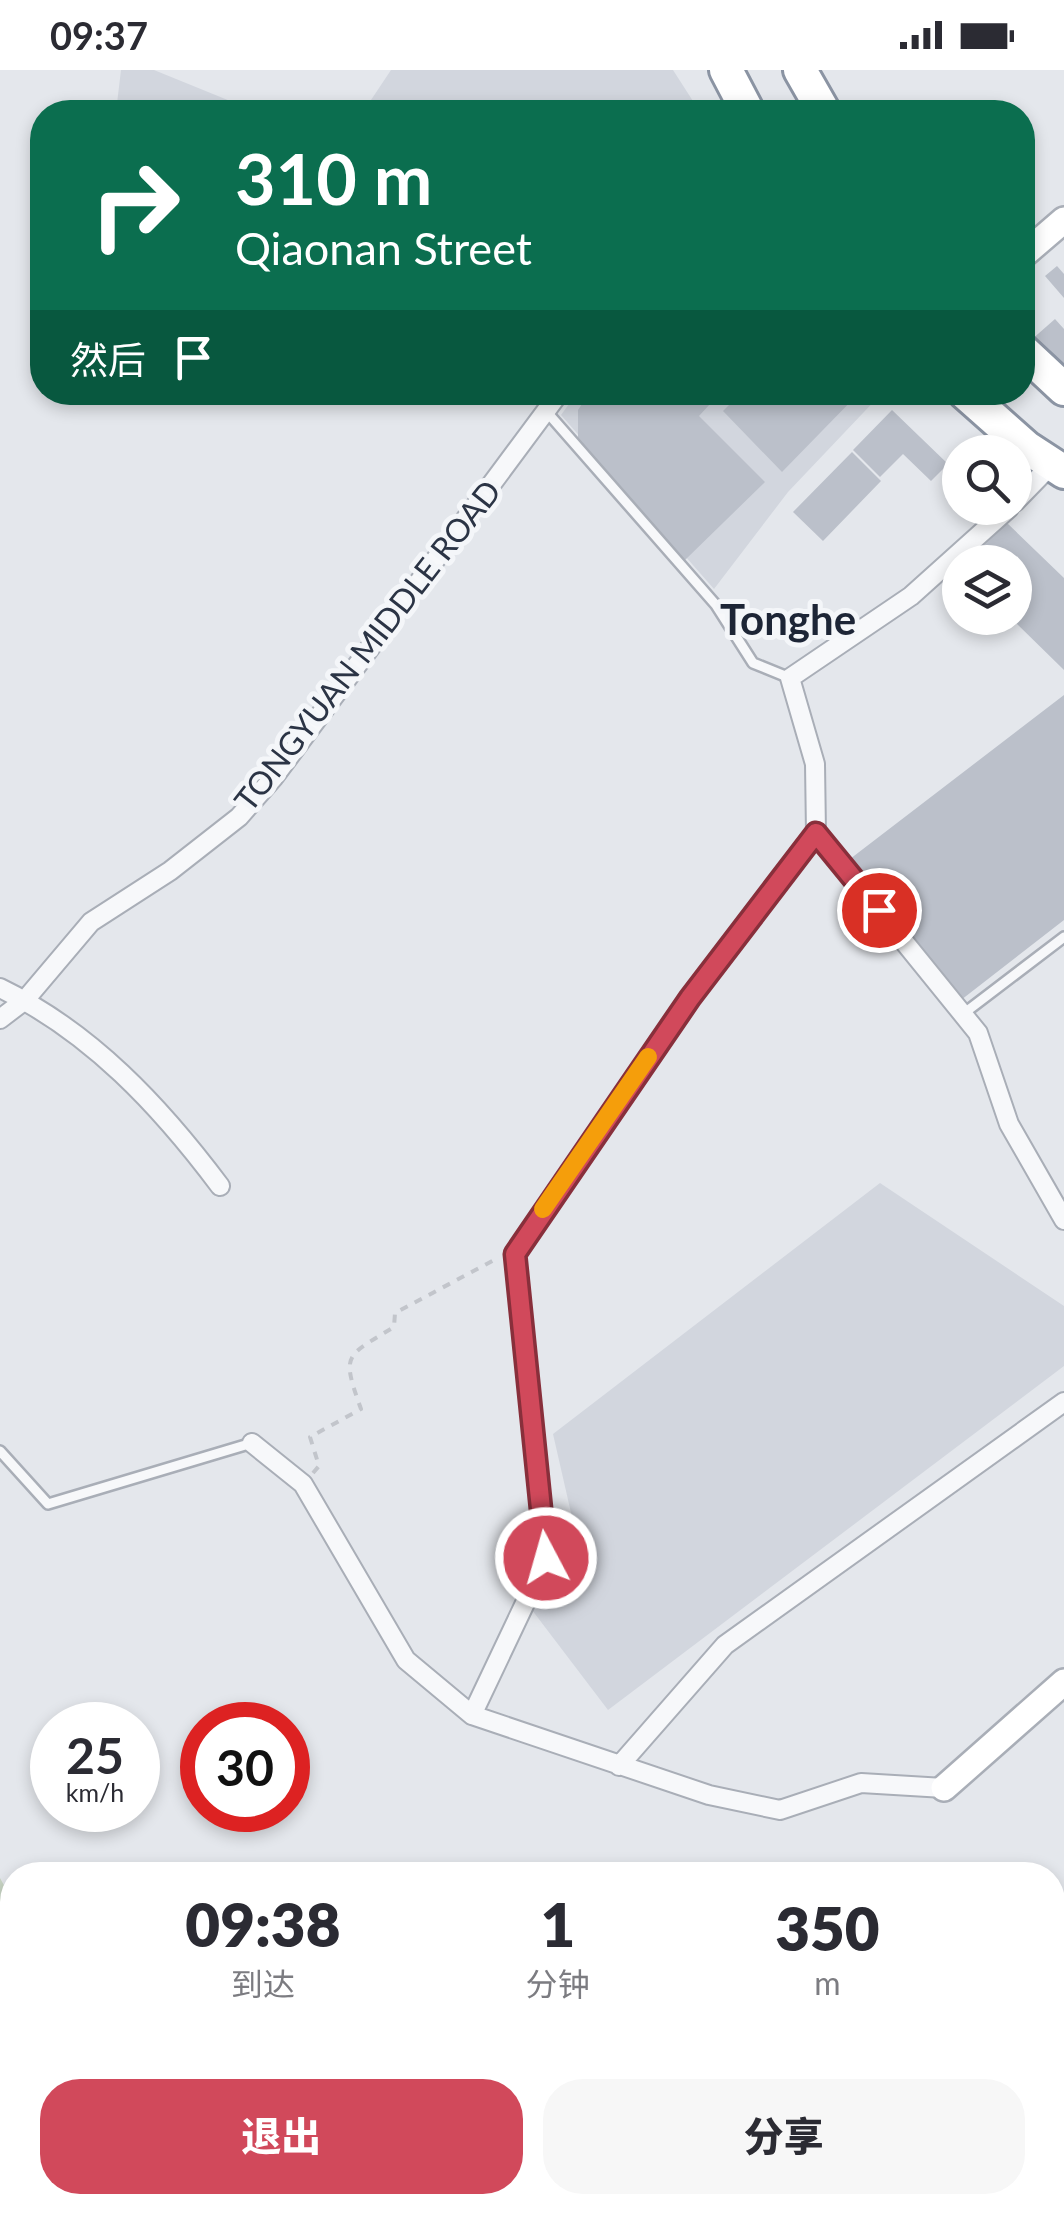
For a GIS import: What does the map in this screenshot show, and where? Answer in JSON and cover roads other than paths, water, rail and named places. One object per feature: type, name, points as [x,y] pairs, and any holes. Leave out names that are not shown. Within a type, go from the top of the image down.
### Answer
[{"type":"highway","points":[[726,70],[742,100]]},
{"type":"highway","points":[[800,70],[817,100]]},
{"type":"highway","points":[[1035,362],[1064,389]]},
{"type":"highway","points":[[980,405],[1058,468]]},
{"type":"street","points":[[1035,245],[1064,220]]},
{"type":"street","name":"TONGYUAN MIDDLE ROAD","points":[[0,1020],[25,1000],[91,922],[170,871],[238,817],[274,777],[550,405]]},
{"type":"street","points":[[1032,489],[1058,468]]},
{"type":"street","points":[[991,525],[940,574],[855,638],[790,678],[815,764],[816,833],[978,1033],[1009,1124],[1064,1220]]},
{"type":"street","points":[[472,1715],[546,1558],[515,1254],[690,998],[816,833]]},
{"type":"street","points":[[0,988],[85,1038],[182,1135],[220,1186]]},
{"type":"street","points":[[619,1766],[725,1645],[1064,1402]]},
{"type":"street","points":[[252,1444],[303,1484],[406,1660],[472,1715],[709,1795],[780,1810],[861,1782],[944,1788],[1064,1682]]},
{"type":"lane","points":[[546,411],[716,604],[753,663],[790,678]]},
{"type":"lane","points":[[963,1015],[1064,937]]},
{"type":"lane","points":[[0,1450],[48,1504],[252,1444]]},
{"type":"district","name":"Tonghe","points":[[788,620]]}]
